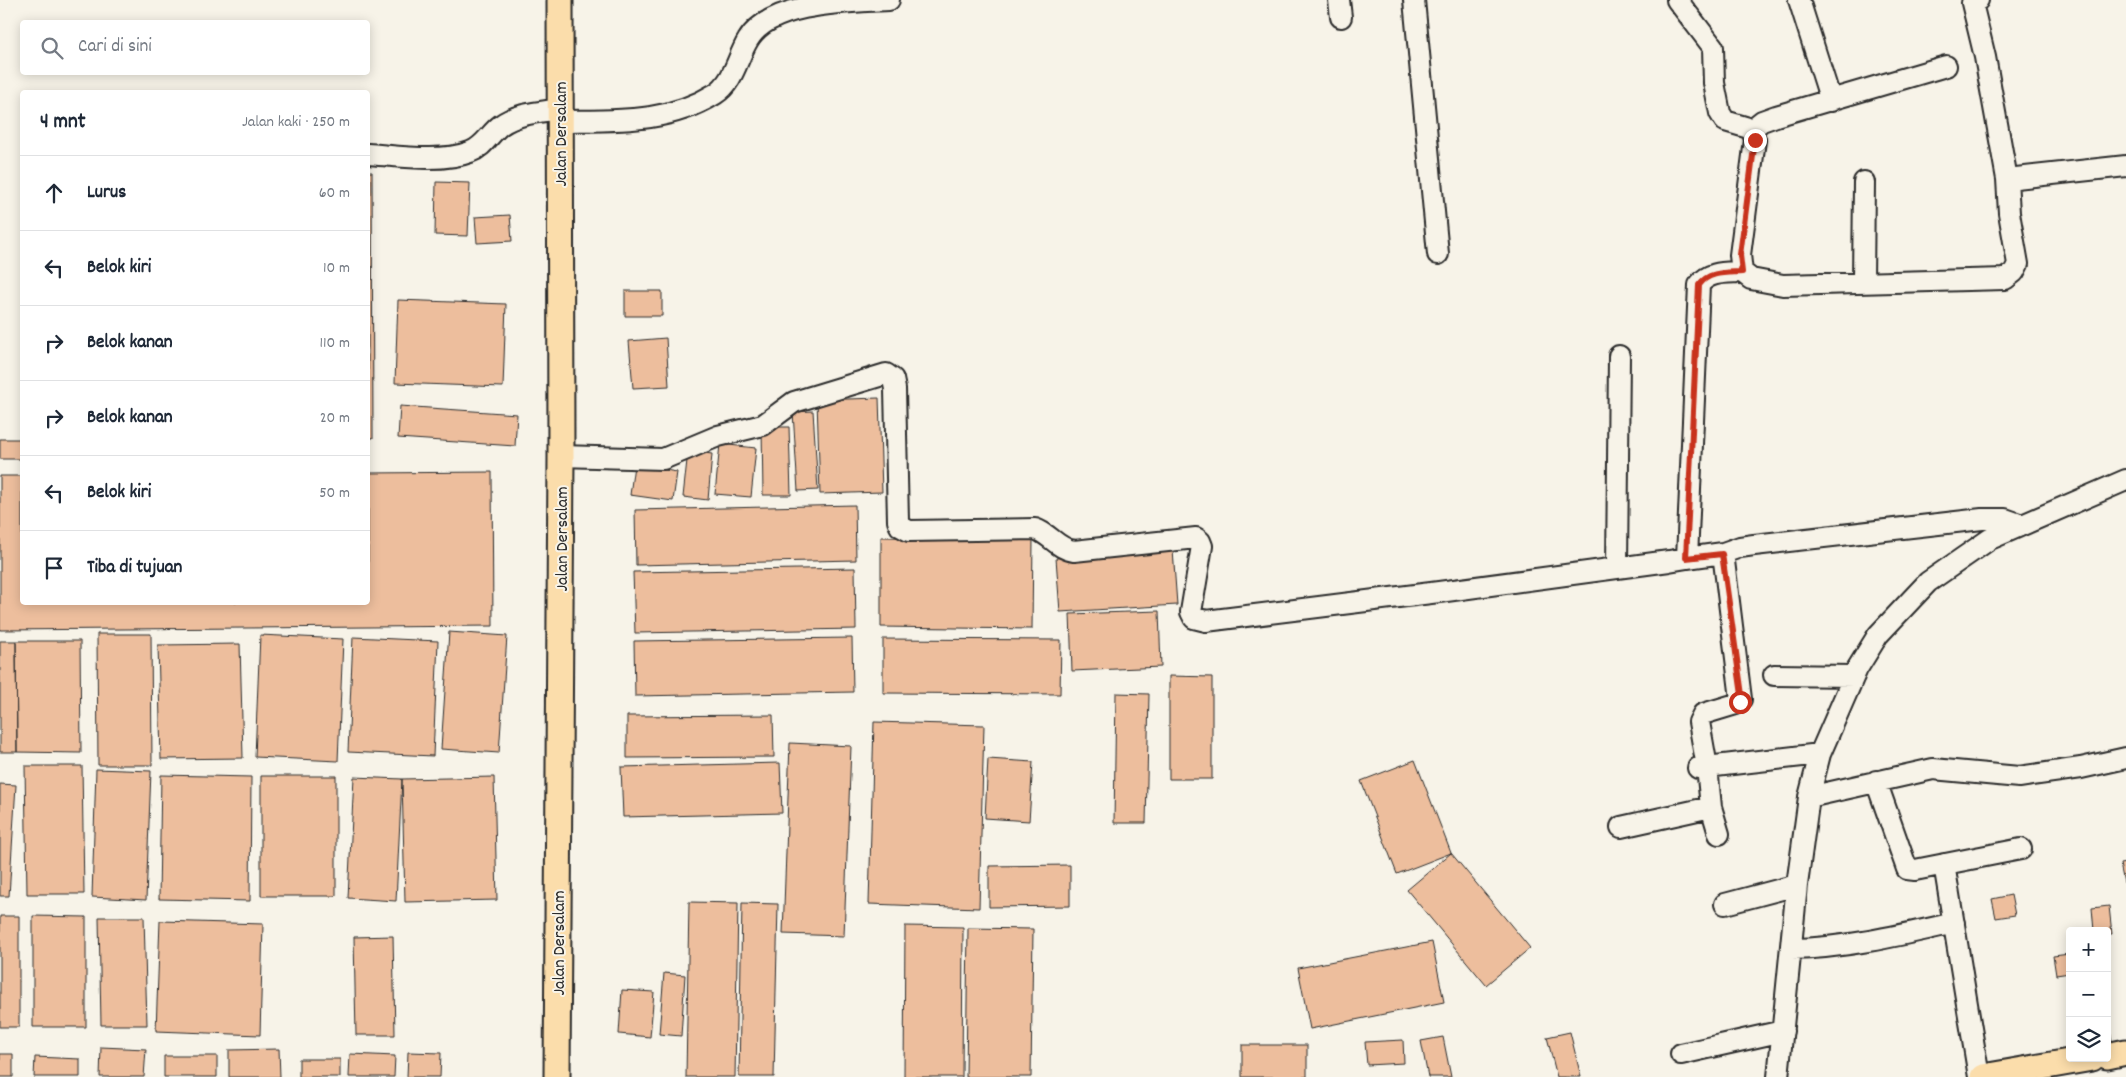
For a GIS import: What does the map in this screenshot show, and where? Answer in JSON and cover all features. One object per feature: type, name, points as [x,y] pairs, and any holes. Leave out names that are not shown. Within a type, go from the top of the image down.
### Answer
[{"type":"main road","name":"Jalan Dersalam","points":[[557,1077],[561,456],[560,0]]},
{"type":"main road","points":[[2111,1055],[2126,1052]]},
{"type":"main road","points":[[1981,1077],[2069,1062]]},
{"type":"street","points":[[370,154],[410,157],[456,156],[469,153],[479,147],[505,122],[560,115],[646,119],[686,110],[717,93],[728,82],[754,31],[771,18],[782,13],[808,8],[889,0]]},
{"type":"street","points":[[1414,0],[1438,254]]},
{"type":"street","points":[[1677,0],[1713,47],[1714,84],[1722,117],[1725,121],[1752,129]]},
{"type":"street","points":[[1799,0],[1831,101]]},
{"type":"street","points":[[1686,558],[1699,285],[1704,278],[1713,275],[1742,272],[1751,279],[1783,285],[2005,279],[2014,272],[2018,264],[2009,213],[2007,179],[1974,1]]},
{"type":"street","points":[[1752,129],[1762,121],[1946,66]]},
{"type":"street","points":[[1742,272],[1740,255],[1755,140],[1752,129]]},
{"type":"street","points":[[2007,179],[2126,166]]},
{"type":"street","points":[[1863,282],[1864,182]]},
{"type":"street","points":[[1617,568],[1619,356]]},
{"type":"street","points":[[561,456],[663,459],[718,436],[762,424],[794,402],[889,375],[893,379],[895,389],[898,521],[900,526],[909,531],[1035,529],[1045,532],[1067,550],[1074,551],[1196,538],[1202,546],[1191,612],[1194,618],[1206,621],[1335,606],[1722,554],[1740,547],[1754,545],[1982,519],[2005,519],[2022,525]]},
{"type":"street","points":[[1778,1077],[1809,797],[1820,754],[1854,676],[1878,635],[1928,582],[1990,539],[2126,480]]},
{"type":"street","points":[[1719,834],[1703,768],[1699,722],[1700,716],[1740,702],[1742,695],[1722,554]]},
{"type":"street","points":[[1774,675],[1854,676]]},
{"type":"street","points":[[1703,768],[1820,754]]},
{"type":"street","points":[[1809,797],[1933,768],[2019,777],[2081,768],[2126,758]]},
{"type":"street","points":[[1876,782],[1905,866],[1911,870],[2021,849]]},
{"type":"street","points":[[1621,827],[1711,807]]},
{"type":"street","points":[[1944,864],[1981,1077]]},
{"type":"street","points":[[1725,904],[1798,886]]},
{"type":"street","points":[[1792,949],[1817,949],[1954,923]]},
{"type":"street","points":[[1681,1054],[1783,1031]]},
{"type":"building","points":[[370,172],[372,172],[373,438],[370,438]]},
{"type":"building","points":[[436,182],[470,183],[468,236],[435,235]]},
{"type":"building","points":[[510,215],[512,241],[477,243],[475,217]]},
{"type":"building","points":[[625,291],[662,291],[662,316],[625,316]]},
{"type":"building","points":[[398,300],[506,304],[503,387],[395,383]]},
{"type":"building","points":[[666,338],[669,386],[633,388],[629,341]]},
{"type":"building","points":[[879,398],[882,492],[820,494],[817,400]]},
{"type":"building","points":[[400,406],[517,414],[515,446],[398,438]]},
{"type":"building","points":[[813,411],[818,490],[798,491],[793,412]]},
{"type":"building","points":[[762,427],[789,427],[791,495],[763,495]]},
{"type":"building","points":[[0,439],[20,439],[20,459],[0,459]]},
{"type":"building","points":[[720,444],[756,448],[751,497],[715,494]]},
{"type":"building","points":[[688,451],[712,454],[708,500],[683,497]]},
{"type":"building","points":[[634,465],[677,472],[673,501],[630,495]]},
{"type":"building","points":[[492,472],[493,626],[0,630],[0,476],[20,476],[20,605],[370,605],[370,473]]},
{"type":"building","points":[[855,505],[856,560],[636,565],[635,510]]},
{"type":"building","points":[[881,537],[1033,539],[1032,629],[881,627]]},
{"type":"building","points":[[1173,550],[1177,605],[1060,612],[1056,558]]},
{"type":"building","points":[[855,568],[856,629],[635,633],[633,572]]},
{"type":"building","points":[[1159,611],[1161,667],[1072,671],[1070,614]]},
{"type":"building","points":[[449,632],[507,636],[499,753],[441,749]]},
{"type":"building","points":[[97,634],[151,634],[152,765],[98,765]]},
{"type":"building","points":[[260,635],[343,639],[338,761],[255,757]]},
{"type":"building","points":[[353,637],[438,641],[433,756],[348,752]]},
{"type":"building","points":[[852,638],[853,692],[635,696],[634,641]]},
{"type":"building","points":[[883,639],[1061,640],[1060,694],[883,693]]},
{"type":"building","points":[[0,641],[16,641],[17,752],[0,752]]},
{"type":"building","points":[[16,641],[80,641],[81,753],[17,752]]},
{"type":"building","points":[[240,644],[243,758],[161,759],[158,645]]},
{"type":"building","points":[[1169,676],[1212,677],[1212,779],[1169,779]]},
{"type":"building","points":[[1116,693],[1149,694],[1146,823],[1114,823]]},
{"type":"building","points":[[773,715],[774,757],[627,758],[627,716]]},
{"type":"building","points":[[874,722],[984,725],[979,908],[869,904]]},
{"type":"building","points":[[790,743],[851,746],[844,936],[783,934]]},
{"type":"building","points":[[988,759],[1033,762],[1029,821],[985,818]]},
{"type":"building","points":[[1415,760],[1451,853],[1397,874],[1361,781]]},
{"type":"building","points":[[780,763],[782,813],[623,817],[621,767]]},
{"type":"building","points":[[25,766],[82,766],[84,894],[27,894]]},
{"type":"building","points":[[96,769],[151,771],[146,900],[92,897]]},
{"type":"building","points":[[161,775],[251,777],[250,901],[159,899]]},
{"type":"building","points":[[261,776],[336,776],[336,896],[261,896]]},
{"type":"building","points":[[354,777],[402,779],[396,901],[348,898]]},
{"type":"building","points":[[494,777],[497,900],[405,902],[402,779]]},
{"type":"building","points":[[0,784],[16,785],[9,896],[0,896]]},
{"type":"building","points":[[1451,853],[1530,948],[1486,985],[1407,890]]},
{"type":"building","points":[[2126,863],[2126,882],[2124,883],[2120,864]]},
{"type":"building","points":[[1070,865],[1070,906],[989,907],[989,866]]},
{"type":"building","points":[[2011,895],[2015,915],[1996,918],[1992,899]]},
{"type":"building","points":[[689,902],[738,903],[735,1077],[686,1077]]},
{"type":"building","points":[[742,903],[778,904],[774,1077],[739,1077]]},
{"type":"building","points":[[2109,906],[2112,934],[2111,927],[2094,927],[2092,908]]},
{"type":"building","points":[[0,916],[19,916],[19,1027],[0,1027]]},
{"type":"building","points":[[33,916],[86,917],[86,1027],[33,1027]]},
{"type":"building","points":[[99,917],[144,917],[147,1025],[101,1025]]},
{"type":"building","points":[[160,921],[263,924],[260,1035],[156,1031]]},
{"type":"building","points":[[905,926],[963,927],[962,1077],[904,1077]]},
{"type":"building","points":[[968,928],[1033,929],[1031,1077],[966,1077]]},
{"type":"building","points":[[393,936],[395,1035],[356,1035],[354,937]]},
{"type":"building","points":[[1432,942],[1444,1002],[1310,1029],[1298,968]]},
{"type":"building","points":[[2066,954],[2066,974],[2056,975],[2053,956]]},
{"type":"building","points":[[664,973],[685,975],[681,1036],[659,1034]]},
{"type":"building","points":[[622,990],[654,992],[650,1037],[619,1034]]},
{"type":"building","points":[[1570,1032],[1581,1077],[1557,1077],[1547,1037]]},
{"type":"building","points":[[1443,1037],[1451,1077],[1428,1077],[1421,1041]]},
{"type":"building","points":[[1403,1040],[1404,1063],[1367,1065],[1365,1042]]},
{"type":"building","points":[[1242,1045],[1307,1045],[1307,1077],[1242,1077]]},
{"type":"building","points":[[101,1047],[146,1049],[144,1077],[100,1077]]},
{"type":"building","points":[[279,1049],[280,1077],[229,1077],[229,1050]]},
{"type":"building","points":[[408,1052],[441,1053],[440,1077],[407,1077]]},
{"type":"building","points":[[0,1054],[13,1054],[13,1077],[0,1077]]},
{"type":"building","points":[[350,1054],[395,1056],[394,1077],[349,1077]]},
{"type":"building","points":[[164,1056],[217,1056],[217,1077],[164,1077]]},
{"type":"building","points":[[35,1057],[80,1059],[80,1077],[34,1077]]},
{"type":"building","points":[[299,1059],[340,1059],[340,1077],[299,1077]]},
{"type":"route","points":[[1740,702],[1742,695],[1722,554],[1686,558],[1699,285],[1704,278],[1713,275],[1742,272],[1740,255],[1755,140]]}]
